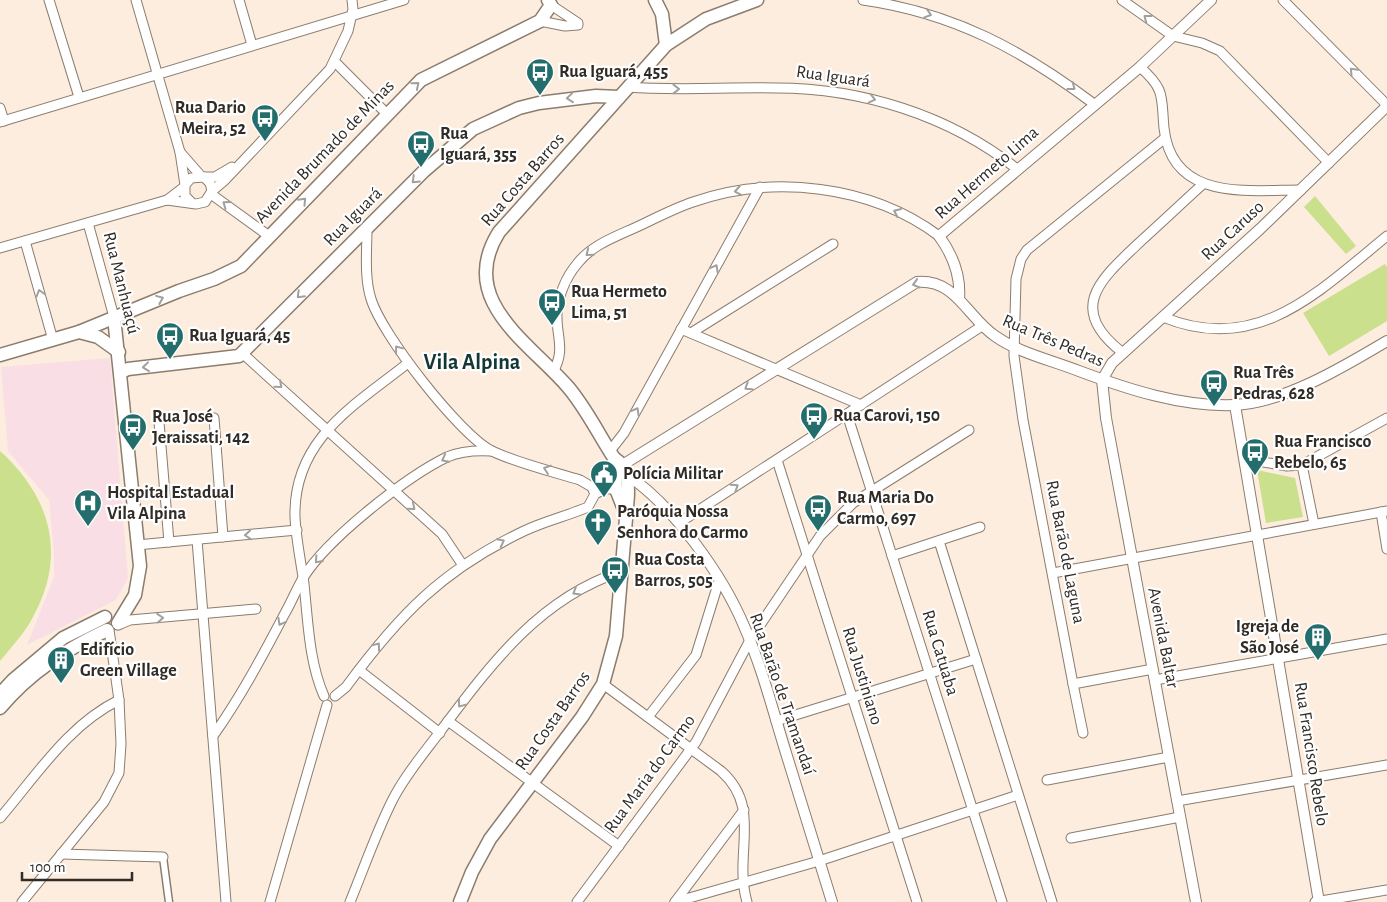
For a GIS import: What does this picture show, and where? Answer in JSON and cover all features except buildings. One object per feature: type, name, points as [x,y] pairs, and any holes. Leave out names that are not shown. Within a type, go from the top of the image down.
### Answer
[{"type":"main road","points":[[655,0],[662,14],[666,45]]},
{"type":"main road","name":"Rua Costa Barros","points":[[460,902],[472,872],[490,839],[582,717],[603,684],[616,636],[625,512],[617,464],[569,388],[502,317],[488,289],[484,271],[486,260],[499,232],[666,45],[706,19],[757,0]]},
{"type":"main road","name":"Avenida Brumado de Minas","points":[[0,349],[80,332],[232,272],[241,266],[410,90],[431,74],[540,21],[549,2]]},
{"type":"main road","name":"Rua Iguará","points":[[242,353],[426,168],[473,129],[519,108],[539,103],[623,92]]},
{"type":"main road","name":"Avenida Brumado de Minas","points":[[0,355],[52,337],[98,318],[114,317]]},
{"type":"main road","name":"Rua Manhuaçú","points":[[114,317],[138,551]]},
{"type":"main road","points":[[80,332],[98,337],[119,352]]},
{"type":"main road","points":[[121,372],[128,369],[231,358],[242,353]]},
{"type":"main road","points":[[0,708],[34,672],[69,648],[112,624],[126,599],[138,551]]},
{"type":"main road","points":[[0,694],[13,680],[62,638],[112,624]]},
{"type":"street","points":[[49,0],[79,97]]},
{"type":"street","points":[[136,0],[180,152],[185,196],[191,202]]},
{"type":"street","points":[[239,0],[252,45]]},
{"type":"street","points":[[0,248],[167,200],[196,204],[205,202],[211,192],[334,62],[348,31],[352,15],[352,0]]},
{"type":"street","points":[[0,108],[2,121],[404,0]]},
{"type":"street","points":[[863,0],[911,8],[990,38],[1041,65],[1094,104]]},
{"type":"street","points":[[1122,0],[1172,36],[1202,43],[1220,51],[1329,163]]},
{"type":"street","name":"Rua Hermeto Lima","points":[[553,372],[561,356],[557,313],[560,298],[571,272],[590,250],[693,201],[760,187],[815,189],[869,201],[904,215],[939,236],[1017,168],[1140,67],[1211,0]]},
{"type":"street","points":[[1283,0],[1387,105]]},
{"type":"street","points":[[540,21],[565,26],[578,26],[578,23],[549,2]]},
{"type":"street","points":[[334,62],[387,114]]},
{"type":"street","points":[[1140,67],[1156,83],[1161,91],[1165,138],[1169,150],[1181,167],[1203,184],[1223,189],[1301,190]]},
{"type":"street","name":"Rua Iguará","points":[[623,92],[801,88],[850,94],[926,116],[982,145],[1017,168]]},
{"type":"street","name":"Rua Caruso","points":[[1102,380],[1112,363],[1301,190],[1387,105]]},
{"type":"street","name":"Rua Barão de Laguna","points":[[1083,733],[1023,420],[1013,346],[1017,270],[1027,250],[1165,138]]},
{"type":"street","points":[[180,152],[202,177],[210,183],[211,192],[269,236]]},
{"type":"street","points":[[167,200],[191,178],[215,177],[239,164]]},
{"type":"street","points":[[1123,353],[1107,340],[1099,330],[1094,309],[1096,289],[1115,265],[1203,184]]},
{"type":"street","points":[[325,700],[334,704],[335,696],[346,687],[402,617],[420,598],[462,564],[526,530],[591,504],[593,491],[606,479],[617,464],[624,433],[760,187]]},
{"type":"street","name":"Rua Manhuaçú","points":[[88,223],[114,317]]},
{"type":"street","points":[[367,227],[368,284],[371,298],[388,336],[408,363],[469,434],[492,451]]},
{"type":"street","points":[[939,236],[955,265],[960,288],[959,299]]},
{"type":"street","points":[[1163,317],[1190,327],[1208,330],[1243,327],[1270,319],[1297,305],[1387,236]]},
{"type":"street","points":[[25,241],[52,337]]},
{"type":"street","points":[[691,333],[833,244]]},
{"type":"street","name":"Rua Três Pedras","points":[[617,464],[917,282],[943,286],[959,299],[982,326],[1013,346],[1102,380],[1168,398],[1204,404],[1235,405],[1296,389],[1338,370],[1387,341]]},
{"type":"street","points":[[679,523],[982,326]]},
{"type":"street","points":[[681,329],[860,405]]},
{"type":"street","points":[[242,353],[442,534],[462,564]]},
{"type":"street","points":[[270,902],[325,700],[318,683],[309,630],[297,530],[296,502],[301,474],[309,456],[327,428],[408,363]]},
{"type":"street","name":"Avenida Baltar","points":[[1102,380],[1106,418],[1196,902]]},
{"type":"street","name":"Rua Francisco Rebelo","points":[[1235,405],[1279,658],[1318,902]]},
{"type":"street","name":"Rua Catuaba","points":[[847,414],[1002,902]]},
{"type":"street","points":[[214,418],[223,537]]},
{"type":"street","points":[[1245,459],[1287,466],[1302,465],[1387,418]]},
{"type":"street","points":[[159,422],[169,542]]},
{"type":"street","name":"Rua Maria do Carmo","points":[[577,902],[691,749],[709,721],[750,640],[807,553],[838,516],[871,490],[969,430]]},
{"type":"street","points":[[213,736],[239,698],[303,578],[317,560],[349,529],[394,492],[447,457],[476,450],[492,451],[580,480],[593,491],[622,489],[648,491]]},
{"type":"street","name":"Rua Justiniano","points":[[777,460],[917,902]]},
{"type":"street","name":"Rua Barão de Tramandaí","points":[[617,464],[648,491],[679,523],[739,614],[750,640],[832,902]]},
{"type":"street","points":[[1302,465],[1314,524]]},
{"type":"street","points":[[1053,573],[1132,560],[1384,512],[1387,549]]},
{"type":"street","points":[[892,556],[980,527]]},
{"type":"street","points":[[138,551],[169,542],[297,530]]},
{"type":"street","points":[[197,540],[226,902]]},
{"type":"street","points":[[939,541],[1052,902]]},
{"type":"street","points":[[353,901],[393,800],[448,721],[497,657],[531,623],[585,586],[620,572]]},
{"type":"street","points":[[648,717],[698,650],[719,581]]},
{"type":"street","points":[[22,902],[104,802],[113,788],[119,773],[121,744],[119,700],[112,624],[130,620],[256,609]]},
{"type":"street","points":[[1154,680],[1387,639]]},
{"type":"street","points":[[776,721],[976,659]]},
{"type":"street","points":[[1073,684],[1153,669]]},
{"type":"street","points":[[359,670],[440,733]]},
{"type":"street","points":[[603,684],[729,778],[741,795],[744,810],[743,884],[747,902]]},
{"type":"street","points":[[0,818],[71,734],[87,719],[119,700]]},
{"type":"street","points":[[448,721],[619,846]]},
{"type":"street","points":[[1047,780],[1169,757]]},
{"type":"street","points":[[1177,801],[1387,765]]},
{"type":"street","points":[[675,902],[743,884],[1018,795]]},
{"type":"street","points":[[675,902],[744,810]]},
{"type":"street","points":[[1070,838],[1180,817]]},
{"type":"street","points":[[61,854],[163,857],[169,902]]},
{"type":"street","points":[[1318,902],[1387,890]]},
{"type":"shaded area","name":"Hospital Estadual Vila Alpina","points":[[110,358],[128,578],[116,600],[27,645],[54,577],[49,500],[8,451],[1,367]]},
{"type":"green space","points":[[1315,196],[1356,246],[1346,254],[1304,207]]},
{"type":"green space","points":[[1385,264],[1387,267],[1387,321],[1329,356],[1303,313]]},
{"type":"green space","points":[[0,451],[17,468],[31,487],[48,527],[51,548],[50,570],[44,592],[34,615],[23,633],[0,661]]},
{"type":"green space","points":[[1257,470],[1295,478],[1303,517],[1266,523]]},
{"type":"place","name":"Rua Iguará, 455","points":[[540,96]]},
{"type":"place","name":"Rua Dario Meira, 52","points":[[265,142]]},
{"type":"place","name":"Rua Iguará, 355","points":[[421,168]]},
{"type":"place","name":"Rua Hermeto Lima, 51","points":[[552,326]]},
{"type":"place","name":"Rua Iguará, 45","points":[[170,360]]},
{"type":"place","name":"Rua Três Pedras, 628","points":[[1214,407]]},
{"type":"place","name":"Rua Carovi, 150","points":[[814,440]]},
{"type":"place","name":"Rua José Jeraissati, 142","points":[[133,451]]},
{"type":"place","name":"Rua Francisco Rebelo, 65","points":[[1255,476]]},
{"type":"place","name":"Polícia Militar","points":[[604,498]]},
{"type":"place","name":"Hospital Estadual Vila Alpina","points":[[88,527]]},
{"type":"place","name":"Rua Maria Do Carmo, 697","points":[[818,532]]},
{"type":"place","name":"Paróquia Nossa Senhora do Carmo","points":[[598,546]]},
{"type":"place","name":"Rua Costa Barros, 505","points":[[615,594]]},
{"type":"place","name":"Igreja de São José","points":[[1318,661]]},
{"type":"place","name":"Edifício Green Village","points":[[61,684]]},
{"type":"district","name":"Vila Alpina","points":[[472,362]]}]
